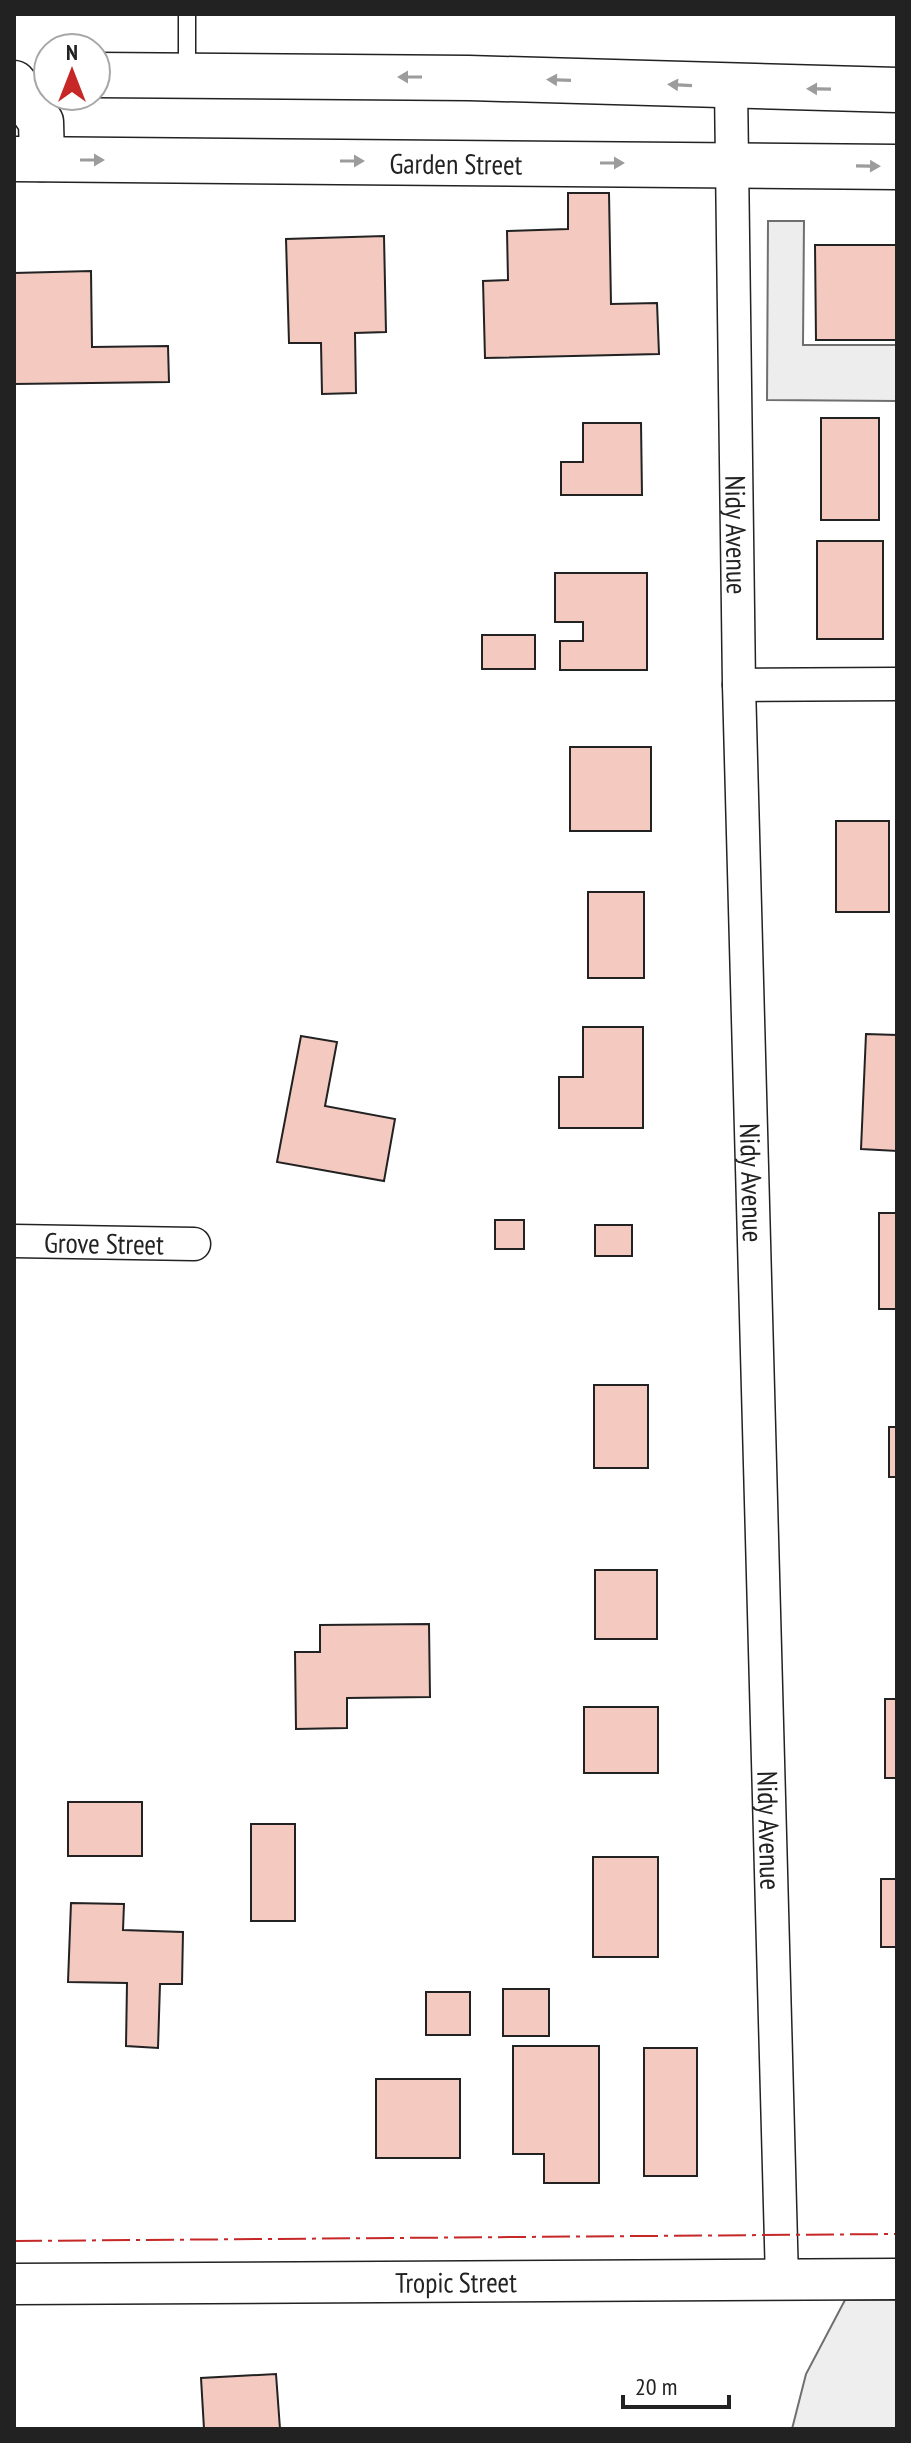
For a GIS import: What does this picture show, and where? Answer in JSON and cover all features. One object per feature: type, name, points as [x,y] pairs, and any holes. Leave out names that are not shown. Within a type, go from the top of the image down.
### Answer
[{"type":"main road","points":[[112,75],[469,78],[897,90]]},
{"type":"main road","points":[[14,83],[41,122],[28,159]]},
{"type":"main road","name":"Garden Street","points":[[28,159],[897,167]]},
{"type":"street","name":"Nidy Avenue","points":[[731,87],[739,685],[782,2280]]},
{"type":"street","points":[[739,685],[897,684]]},
{"type":"street","name":"Grove Street","points":[[14,1241],[194,1244]]},
{"type":"street","name":"Tropic Street","points":[[14,2284],[897,2279]]},
{"type":"lane","points":[[187,14],[187,76]]},
{"type":"shaded area","points":[[768,221],[804,221],[803,345],[897,345],[897,401],[767,400]]},
{"type":"shaded area","points":[[845,2300],[897,2300],[897,2429],[792,2429],[806,2374]]},
{"type":"building","points":[[568,193],[609,193],[611,304],[657,303],[659,354],[485,358],[483,281],[508,280],[507,231],[568,229]]},
{"type":"building","points":[[384,236],[386,332],[355,333],[356,393],[322,394],[321,343],[289,343],[286,239]]},
{"type":"building","points":[[815,245],[897,245],[897,340],[816,340]]},
{"type":"building","points":[[91,271],[92,347],[168,346],[169,382],[14,384],[14,273]]},
{"type":"building","points":[[821,418],[879,418],[879,520],[821,520]]},
{"type":"building","points":[[583,423],[641,423],[642,495],[561,495],[561,462],[583,462]]},
{"type":"building","points":[[817,541],[883,541],[883,639],[817,639]]},
{"type":"building","points":[[555,573],[647,573],[647,670],[560,670],[560,641],[583,641],[583,622],[555,622]]},
{"type":"building","points":[[482,635],[535,635],[535,669],[482,669]]},
{"type":"building","points":[[570,747],[651,747],[651,831],[570,831]]},
{"type":"building","points":[[836,821],[889,821],[889,912],[836,912]]},
{"type":"building","points":[[588,892],[644,892],[644,978],[588,978]]},
{"type":"building","points":[[583,1027],[643,1027],[643,1128],[559,1128],[559,1077],[583,1077]]},
{"type":"building","points":[[866,1034],[897,1035],[897,1151],[861,1149]]},
{"type":"building","points":[[301,1036],[337,1042],[325,1106],[395,1119],[384,1181],[277,1162]]},
{"type":"building","points":[[879,1213],[897,1213],[897,1309],[879,1309]]},
{"type":"building","points":[[495,1220],[524,1220],[524,1249],[495,1249]]},
{"type":"building","points":[[595,1225],[632,1225],[632,1256],[595,1256]]},
{"type":"building","points":[[594,1385],[648,1385],[648,1468],[594,1468]]},
{"type":"building","points":[[889,1427],[897,1427],[897,1477],[889,1477]]},
{"type":"building","points":[[595,1570],[657,1570],[657,1639],[595,1639]]},
{"type":"building","points":[[429,1624],[430,1697],[347,1698],[347,1728],[296,1729],[295,1652],[320,1652],[320,1625]]},
{"type":"building","points":[[885,1699],[897,1699],[897,1778],[885,1778]]},
{"type":"building","points":[[584,1707],[658,1707],[658,1773],[584,1773]]},
{"type":"building","points":[[68,1802],[142,1802],[142,1856],[68,1856]]},
{"type":"building","points":[[251,1824],[295,1824],[295,1921],[251,1921]]},
{"type":"building","points":[[593,1857],[658,1857],[658,1957],[593,1957]]},
{"type":"building","points":[[881,1879],[897,1879],[897,1947],[881,1947]]},
{"type":"building","points":[[71,1903],[124,1904],[123,1930],[183,1932],[182,1984],[160,1984],[158,2048],[126,2046],[127,1983],[68,1982]]},
{"type":"building","points":[[503,1989],[549,1989],[549,2036],[503,2036]]},
{"type":"building","points":[[426,1992],[470,1992],[470,2035],[426,2035]]},
{"type":"building","points":[[513,2046],[599,2046],[599,2183],[544,2183],[544,2154],[513,2154]]},
{"type":"building","points":[[644,2048],[697,2048],[697,2176],[644,2176]]},
{"type":"building","points":[[376,2079],[460,2079],[460,2158],[376,2158]]},
{"type":"building","points":[[276,2374],[280,2429],[204,2429],[201,2378]]},
{"type":"power","points":[[14,2241],[897,2234]]}]
